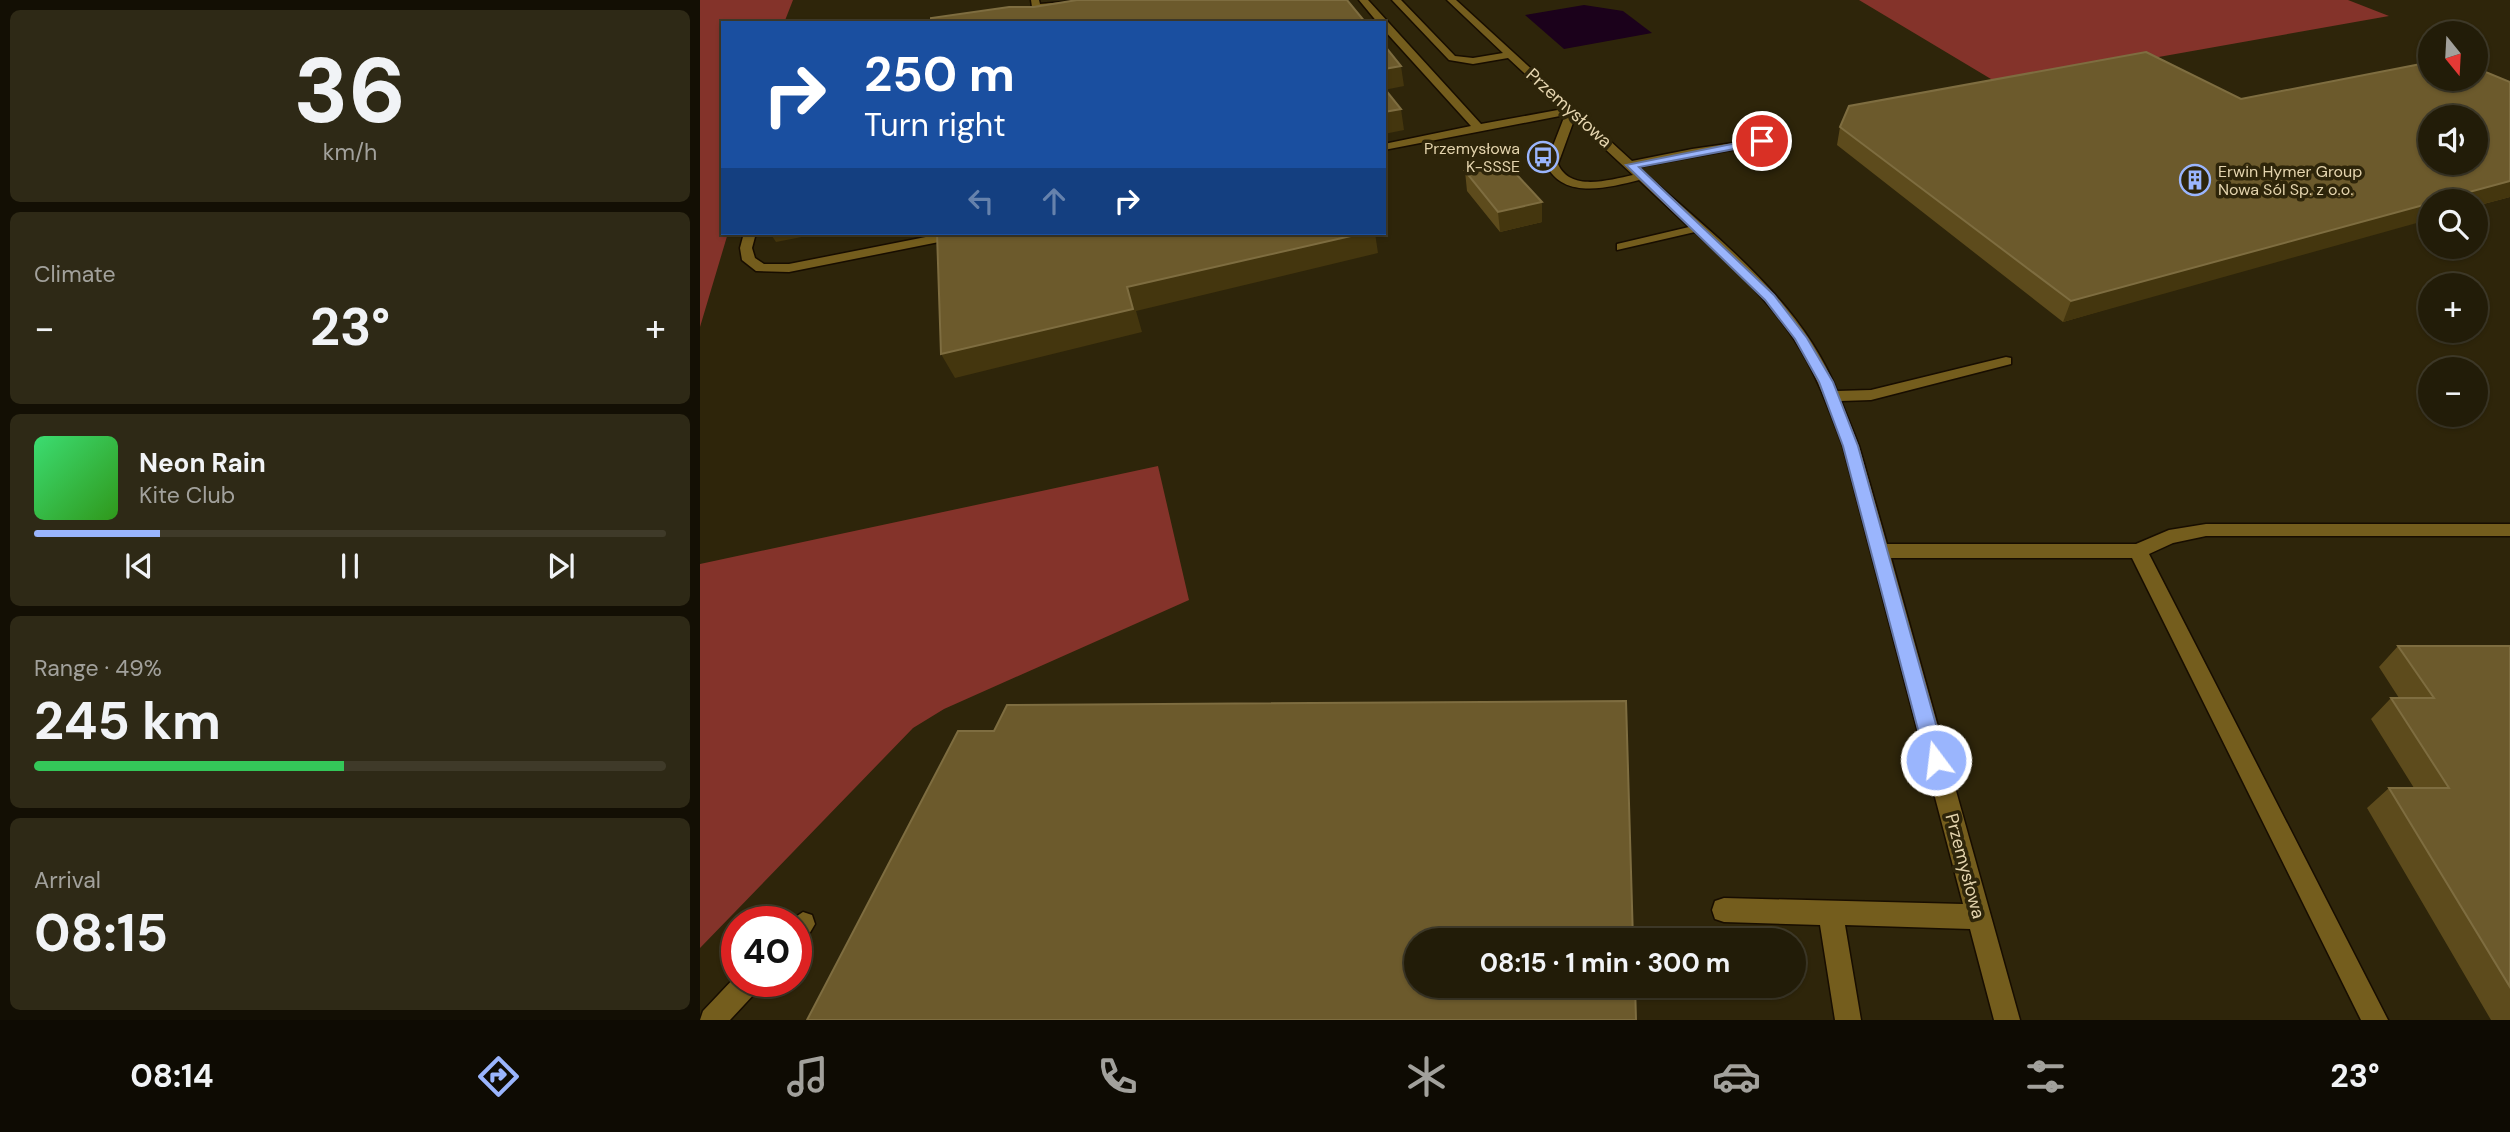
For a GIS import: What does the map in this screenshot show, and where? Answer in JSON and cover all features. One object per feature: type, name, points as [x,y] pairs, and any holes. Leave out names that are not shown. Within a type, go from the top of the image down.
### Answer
[{"type":"street","points":[[1035,0],[1036,7],[1086,0]]},
{"type":"street","points":[[1363,0],[1382,21]]},
{"type":"street","points":[[1396,0],[1452,58],[1474,61],[1511,55]]},
{"type":"street","name":"Przemysłowa","points":[[1451,0],[1698,228],[1777,307],[1801,338],[1831,396],[1851,446],[2007,1020]]},
{"type":"street","points":[[1386,25],[1479,128]]},
{"type":"street","points":[[1386,147],[1572,111]]},
{"type":"street","points":[[1572,111],[1552,164],[1559,176],[1579,185],[1595,185],[1643,176]]},
{"type":"street","points":[[1632,165],[1785,137]]},
{"type":"street","points":[[1622,247],[1698,228]]},
{"type":"street","points":[[749,235],[746,247],[749,260],[761,268],[789,268],[948,236]]},
{"type":"street","points":[[1831,396],[1871,395],[2006,361]]},
{"type":"street","points":[[1879,551],[2138,551],[2169,537],[2206,530],[2510,530]]},
{"type":"street","points":[[2138,551],[2375,1020]]},
{"type":"street","points":[[1724,910],[1979,917]]},
{"type":"street","points":[[1830,912],[1848,1020]]},
{"type":"street","points":[[712,1020],[734,997]]},
{"type":"shaded area","points":[[700,0],[793,0],[785,21],[721,21],[721,235],[727,235],[700,327]]},
{"type":"shaded area","points":[[1859,0],[2348,0],[2389,16],[2001,85]]},
{"type":"shaded area","points":[[1584,5],[1623,11],[1652,33],[1564,49],[1525,15]]},
{"type":"shaded area","points":[[1158,466],[1189,600],[944,709],[913,728],[741,906],[721,906],[721,926],[700,948],[700,564]]},
{"type":"building","points":[[1077,0],[1347,0],[1364,21],[931,21],[931,18],[1009,7],[1034,7]]},
{"type":"building","points":[[1386,47],[1401,66],[1386,69]]},
{"type":"building","name":"Erwin Hymer Group Nowa Sól Sp. z o.o.","points":[[2146,52],[2241,99],[2418,65],[2418,91],[2488,91],[2488,73],[2510,82],[2510,181],[2480,189],[2418,189],[2418,207],[2071,301],[1840,127],[1849,106]]},
{"type":"building","points":[[1386,90],[1401,109],[1386,112]]},
{"type":"building","points":[[1506,163],[1542,202],[1498,212],[1465,171]]},
{"type":"building","points":[[937,235],[1355,235],[1127,287],[1133,309],[941,354]]},
{"type":"building","points":[[2398,646],[2510,646],[2510,987],[2389,788],[2449,788],[2391,698],[2434,698]]},
{"type":"building","points":[[1626,701],[1633,928],[1404,928],[1404,998],[1635,998],[1636,1020],[807,1020],[958,731],[994,731],[1007,705]]},
{"type":"place","name":"Przemysłowa K-SSSE","points":[[1543,157]]},
{"type":"place","name":"Erwin Hymer Group Nowa Sól Sp. z o.o.","points":[[2195,180]]},
{"type":"route","points":[[1762,141],[1632,165],[1769,298],[1801,338],[1826,382],[1851,446],[1936,760]]}]
